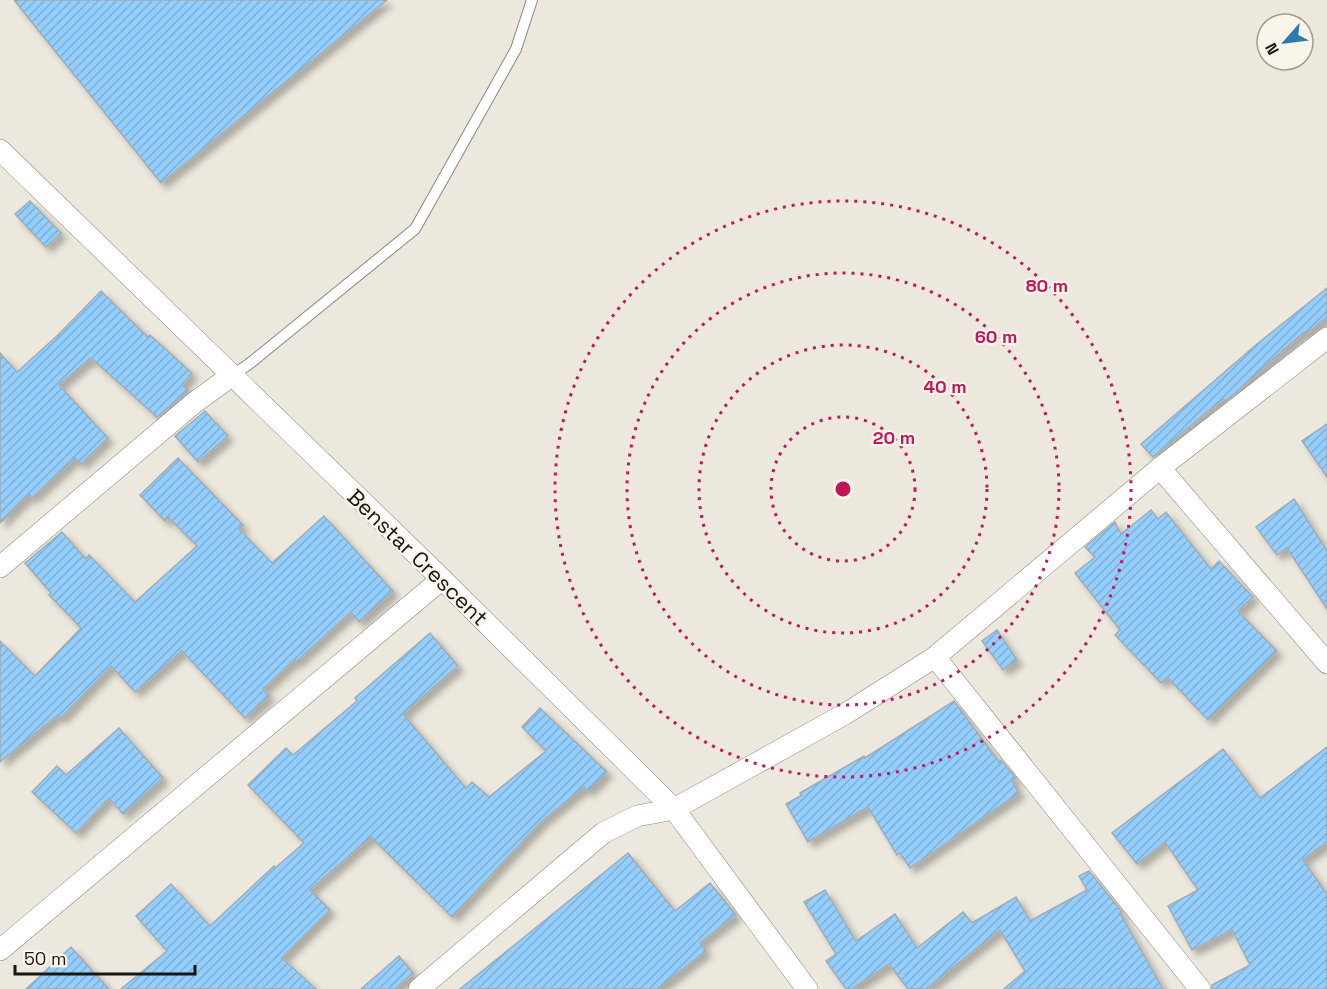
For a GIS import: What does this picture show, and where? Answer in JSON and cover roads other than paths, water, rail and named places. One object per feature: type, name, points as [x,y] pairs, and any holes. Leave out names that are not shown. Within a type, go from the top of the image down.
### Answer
[{"type":"street","name":"Benstar Crescent","points":[[4,162],[442,579],[674,809],[807,989]]},
{"type":"street","points":[[419,989],[603,833],[637,816],[674,809],[845,714],[935,657],[1160,468],[1327,338]]},
{"type":"street","points":[[0,567],[194,403],[231,376]]},
{"type":"street","points":[[1160,468],[1327,663]]},
{"type":"street","points":[[0,950],[442,579]]},
{"type":"street","points":[[935,657],[1200,989]]},
{"type":"lane","points":[[231,376],[249,364],[415,229],[516,49],[532,0]]}]
